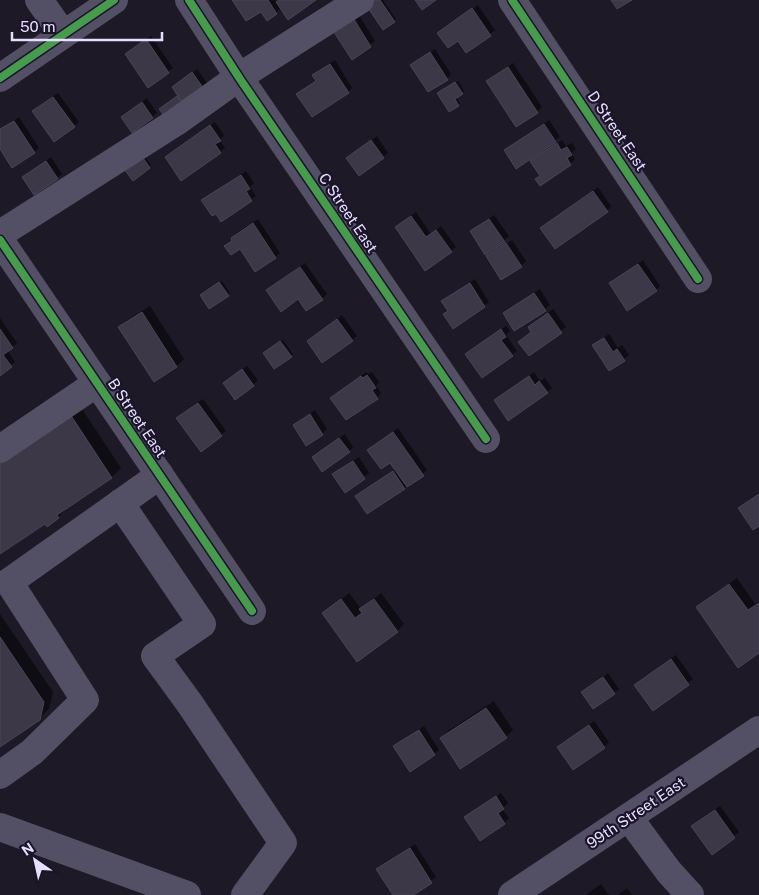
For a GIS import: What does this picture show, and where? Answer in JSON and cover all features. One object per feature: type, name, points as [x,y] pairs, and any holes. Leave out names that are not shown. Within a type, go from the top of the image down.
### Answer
[{"type":"street","points":[[39,0],[63,34]]},
{"type":"street","points":[[0,78],[114,0]]},
{"type":"street","name":"C Street East","points":[[189,0],[238,77],[486,440]]},
{"type":"street","points":[[2,247],[238,77],[360,0]]},
{"type":"street","name":"D Street East","points":[[512,0],[698,279]]},
{"type":"street","name":"B Street East","points":[[2,247],[252,611]]},
{"type":"street","points":[[0,449],[97,384]]},
{"type":"street","points":[[0,774],[32,752],[85,700],[9,582],[160,475]]},
{"type":"street","points":[[120,503],[202,624],[154,656],[190,704],[283,843],[245,895]]},
{"type":"street","name":"99th Street East","points":[[512,895],[759,730]]},
{"type":"street","points":[[629,818],[669,872],[690,895]]},
{"type":"street","points":[[0,826],[187,895]]},
{"type":"building","points":[[232,0],[268,0],[277,14],[267,21],[261,12],[246,21]]},
{"type":"building","points":[[279,0],[316,0],[288,20],[276,2]]},
{"type":"building","points":[[373,0],[380,0],[395,22],[383,30],[366,5]]},
{"type":"building","points":[[415,0],[436,0],[422,10]]},
{"type":"building","points":[[611,0],[632,0],[617,9]]},
{"type":"building","points":[[472,8],[491,36],[466,53],[458,41],[448,48],[437,33]]},
{"type":"building","points":[[352,16],[371,47],[352,60],[332,29]]},
{"type":"building","points":[[146,39],[169,73],[148,88],[125,54]]},
{"type":"building","points":[[430,52],[448,80],[428,92],[410,65]]},
{"type":"building","points":[[330,64],[349,93],[312,117],[296,94],[316,81],[312,75]]},
{"type":"building","points":[[508,67],[538,113],[516,127],[486,81]]},
{"type":"building","points":[[192,72],[204,89],[183,104],[172,87]]},
{"type":"building","points":[[455,82],[463,94],[455,99],[459,106],[449,112],[437,93]]},
{"type":"building","points":[[177,96],[183,104],[165,117],[159,109]]},
{"type":"building","points":[[53,97],[75,127],[54,142],[32,111]]},
{"type":"building","points":[[142,102],[153,118],[132,133],[121,117]]},
{"type":"building","points":[[14,121],[35,153],[12,168],[0,149],[0,129]]},
{"type":"building","points":[[544,124],[556,142],[516,169],[504,150]]},
{"type":"building","points":[[210,125],[221,141],[215,144],[221,153],[181,181],[165,157]]},
{"type":"building","points":[[371,140],[384,158],[359,176],[346,158]]},
{"type":"building","points":[[557,143],[561,150],[567,147],[572,155],[567,158],[571,165],[540,186],[535,179],[540,176],[530,161]]},
{"type":"building","points":[[139,152],[150,168],[133,181],[121,165]]},
{"type":"building","points":[[46,161],[58,179],[34,195],[22,177]]},
{"type":"building","points":[[241,175],[250,189],[246,191],[252,201],[221,222],[216,214],[212,216],[201,200]]},
{"type":"building","points":[[593,191],[608,212],[555,249],[540,228]]},
{"type":"building","points":[[411,216],[426,237],[436,230],[452,252],[425,271],[395,227]]},
{"type":"building","points":[[489,219],[505,242],[485,255],[470,231]]},
{"type":"building","points":[[253,223],[276,258],[255,272],[240,249],[231,255],[224,246],[232,241],[231,238]]},
{"type":"building","points":[[506,243],[522,267],[501,280],[486,256]]},
{"type":"building","points":[[638,264],[657,291],[627,311],[609,283]]},
{"type":"building","points":[[300,267],[323,300],[306,311],[298,299],[281,312],[266,290]]},
{"type":"building","points":[[219,282],[229,296],[209,309],[200,295]]},
{"type":"building","points":[[470,283],[485,307],[453,329],[443,314],[448,311],[441,301]]},
{"type":"building","points":[[534,293],[546,311],[514,331],[503,313]]},
{"type":"building","points":[[142,312],[177,367],[154,382],[118,327]]},
{"type":"building","points":[[548,313],[562,333],[529,356],[518,342],[531,332],[528,327]]},
{"type":"building","points":[[337,319],[353,341],[322,363],[307,341]]},
{"type":"building","points":[[0,329],[13,348],[3,355],[12,367],[0,376]]},
{"type":"building","points":[[501,329],[506,337],[501,340],[513,356],[482,378],[465,354]]},
{"type":"building","points":[[604,338],[613,352],[617,349],[625,361],[609,371],[592,345]]},
{"type":"building","points":[[280,341],[292,357],[274,369],[263,353]]},
{"type":"building","points":[[242,369],[254,386],[235,400],[223,383]]},
{"type":"building","points":[[367,375],[376,388],[372,390],[378,399],[346,420],[330,398],[361,376],[363,378]]},
{"type":"building","points":[[529,376],[535,385],[539,381],[548,393],[508,421],[494,400]]},
{"type":"building","points":[[198,403],[222,436],[201,452],[176,418]]},
{"type":"building","points":[[66,408],[112,478],[57,515],[59,518],[47,527],[45,524],[0,554],[0,452]]},
{"type":"building","points":[[310,414],[323,435],[306,446],[293,425]]},
{"type":"building","points":[[393,432],[424,476],[407,487],[390,463],[381,469],[367,450]]},
{"type":"building","points":[[339,438],[350,452],[322,472],[312,457]]},
{"type":"building","points":[[353,461],[365,479],[345,493],[332,474]]},
{"type":"building","points":[[393,471],[405,489],[367,514],[355,496]]},
{"type":"building","points":[[759,494],[759,526],[753,530],[738,508]]},
{"type":"building","points":[[729,584],[748,610],[759,603],[759,653],[738,668],[696,607]]},
{"type":"building","points":[[341,599],[355,618],[362,613],[359,609],[374,599],[398,632],[357,662],[322,613]]},
{"type":"building","points":[[0,637],[44,702],[40,720],[0,747]]},
{"type":"building","points":[[671,659],[689,685],[653,711],[634,685]]},
{"type":"building","points":[[603,677],[615,694],[593,709],[581,692]]},
{"type":"building","points":[[486,708],[507,738],[460,769],[440,738]]},
{"type":"building","points":[[589,725],[605,748],[573,770],[557,747]]},
{"type":"building","points":[[419,730],[435,755],[410,772],[393,746]]},
{"type":"building","points":[[496,796],[504,809],[498,813],[505,824],[480,841],[464,817]]},
{"type":"building","points":[[715,810],[735,838],[712,855],[691,826]]},
{"type":"building","points":[[410,848],[432,883],[414,895],[393,895],[376,869]]},
{"type":"cycle path","points":[[0,78],[114,0]]},
{"type":"cycle path","points":[[189,0],[240,79],[486,439]]},
{"type":"cycle path","points":[[512,0],[698,279]]},
{"type":"cycle path","points":[[0,240],[252,611]]}]
